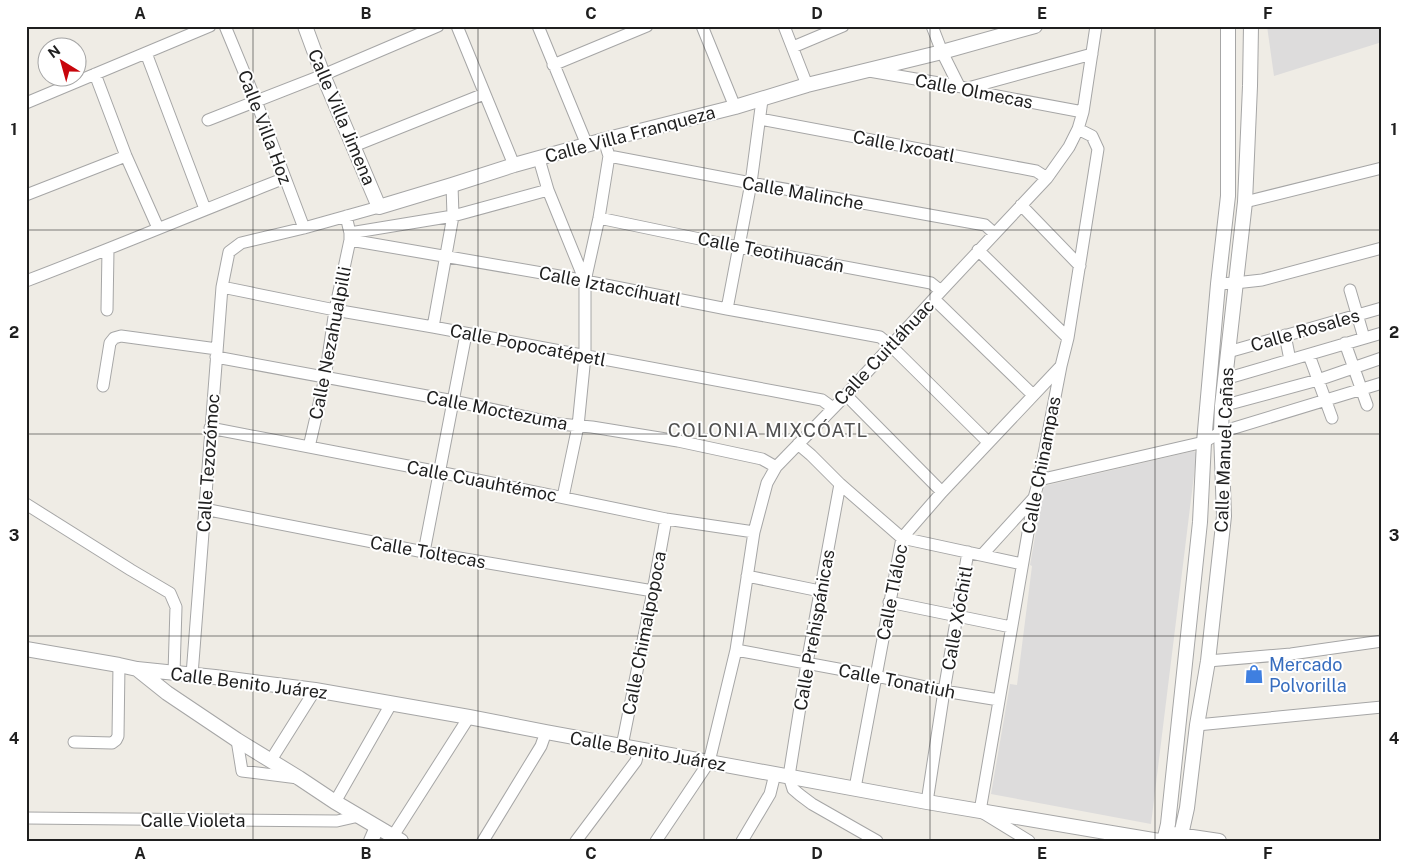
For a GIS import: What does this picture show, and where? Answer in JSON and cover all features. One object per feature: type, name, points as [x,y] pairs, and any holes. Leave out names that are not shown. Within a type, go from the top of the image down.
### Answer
[{"type":"street","points":[[26,103],[210,26]]},
{"type":"street","name":"Calle Villa Hoz","points":[[225,26],[256,101],[304,228]]},
{"type":"street","name":"Calle Villa Jimena","points":[[305,26],[323,75],[379,207]]},
{"type":"street","points":[[208,120],[323,75],[438,26]]},
{"type":"street","points":[[457,26],[514,165]]},
{"type":"street","points":[[538,26],[587,145]]},
{"type":"street","points":[[553,65],[647,26]]},
{"type":"street","points":[[702,26],[735,107]]},
{"type":"street","points":[[784,26],[807,85]]},
{"type":"street","points":[[793,47],[843,26]]},
{"type":"street","points":[[932,26],[942,52],[964,87],[1092,54]]},
{"type":"street","name":"Calle Villa Franqueza","points":[[229,252],[241,243],[379,207],[538,158],[762,100],[807,85],[942,52],[1014,29],[1036,26]]},
{"type":"street","name":"Calle Cuitláhuac","points":[[709,762],[736,650],[754,532],[767,483],[776,467],[846,395],[978,250],[1047,178],[1069,147],[1078,129],[1083,112],[1096,26]]},
{"type":"street","name":"Calle Manuel Cañas","points":[[1163,838],[1200,522],[1204,442],[1228,196],[1228,26]]},
{"type":"street","name":"Calle Manuel Cañas","points":[[1180,838],[1187,808],[1197,725],[1208,661],[1224,516],[1222,406],[1245,202],[1251,26]]},
{"type":"street","points":[[146,53],[205,209]]},
{"type":"street","name":"Calle Olmecas","points":[[866,71],[964,87],[976,92],[1083,112]]},
{"type":"street","points":[[94,74],[126,156],[158,228]]},
{"type":"street","points":[[354,146],[484,94]]},
{"type":"street","points":[[727,309],[751,184],[762,100]]},
{"type":"street","name":"Calle Ixcoatl","points":[[760,119],[1036,171],[1047,178]]},
{"type":"street","name":"Calle Chinampas","points":[[980,811],[1034,498],[1068,338],[1098,149],[1092,136],[1078,129]]},
{"type":"street","points":[[563,497],[578,426],[585,356],[585,281],[599,218],[609,156],[604,140]]},
{"type":"street","points":[[26,195],[126,156]]},
{"type":"street","name":"Calle Malinche","points":[[609,156],[751,184],[985,225],[994,233]]},
{"type":"street","points":[[538,158],[548,190],[585,281]]},
{"type":"street","points":[[1245,202],[1382,168]]},
{"type":"street","points":[[26,281],[285,178]]},
{"type":"street","points":[[433,327],[453,216],[452,186]]},
{"type":"street","points":[[346,216],[350,236],[453,216],[548,190]]},
{"type":"street","points":[[1021,204],[1080,266]]},
{"type":"street","name":"Calle Teotihuacán","points":[[599,218],[738,247],[931,283],[937,295]]},
{"type":"street","name":"Calle Iztaccíhuatl","points":[[350,236],[445,257],[565,276],[880,338],[891,346]]},
{"type":"street","name":"Calle Nezahualpilli","points":[[309,447],[325,378],[335,310],[350,236]]},
{"type":"street","points":[[1218,284],[1262,280],[1382,249]]},
{"type":"street","points":[[107,310],[108,250]]},
{"type":"street","points":[[978,250],[1068,338]]},
{"type":"street","name":"Calle Tezozómoc","points":[[192,675],[216,353],[222,287],[229,252]]},
{"type":"street","name":"Calle Popocatépetl","points":[[222,287],[335,310],[822,400],[833,408]]},
{"type":"street","points":[[1350,290],[1364,338]]},
{"type":"street","points":[[937,295],[1033,395]]},
{"type":"street","name":"Calle Rosales","points":[[1228,352],[1382,308]]},
{"type":"street","points":[[1224,379],[1382,333]]},
{"type":"street","points":[[424,552],[466,334]]},
{"type":"street","points":[[1285,335],[1290,360]]},
{"type":"street","name":"Calle Moctezuma","points":[[102,386],[110,342],[114,338],[121,336],[216,353],[325,378],[454,401],[559,424],[592,426],[678,441],[762,458],[776,467]]},
{"type":"street","points":[[1345,343],[1367,405]]},
{"type":"street","points":[[891,346],[988,442]]},
{"type":"street","points":[[1309,354],[1332,418]]},
{"type":"street","points":[[1222,406],[1318,380],[1382,358]]},
{"type":"street","name":"Calle Tláloc","points":[[855,788],[902,538],[988,442],[1061,366]]},
{"type":"street","points":[[1039,480],[1204,442],[1221,432],[1382,383]]},
{"type":"street","points":[[846,395],[942,492]]},
{"type":"street","name":"Calle Cuauhtémoc","points":[[210,428],[439,472],[666,519],[754,532]]},
{"type":"street","points":[[798,444],[840,484],[902,538],[1022,564]]},
{"type":"street","name":"Calle Prehispánicas","points":[[789,776],[807,663],[840,484]]},
{"type":"street","points":[[982,555],[1034,498]]},
{"type":"street","points":[[26,504],[131,570],[170,592],[176,607],[174,672]]},
{"type":"street","name":"Calle Toltecas","points":[[204,509],[424,552],[653,591]]},
{"type":"street","name":"Calle Chimalpopoca","points":[[622,746],[666,519]]},
{"type":"street","name":"Calle Xóchitl","points":[[928,802],[944,691],[968,552]]},
{"type":"street","points":[[747,576],[820,591]]},
{"type":"street","points":[[889,602],[1011,627]]},
{"type":"street","points":[[1208,661],[1291,654],[1382,641]]},
{"type":"street","name":"Calle Benito Juárez","points":[[26,649],[137,669],[315,690],[928,802],[1145,838],[1219,841]]},
{"type":"street","name":"Calle Tonatiuh","points":[[736,650],[999,700]]},
{"type":"street","points":[[74,742],[112,743],[116,740],[118,736],[119,665]]},
{"type":"street","name":"Calle Benito Juárez","points":[[137,669],[167,693],[237,740],[335,802],[397,838]]},
{"type":"street","points":[[271,760],[315,690]]},
{"type":"street","points":[[335,802],[391,704]]},
{"type":"street","points":[[1197,725],[1382,707]]},
{"type":"street","points":[[397,838],[469,717]]},
{"type":"street","points":[[484,841],[541,746],[546,732]]},
{"type":"street","points":[[237,740],[242,771],[299,778]]},
{"type":"street","points":[[576,841],[636,761],[639,749]]},
{"type":"street","points":[[656,841],[709,762]]},
{"type":"street","points":[[742,841],[770,794],[775,774]]},
{"type":"street","points":[[789,776],[794,788],[812,804],[877,841]]},
{"type":"street","points":[[980,811],[1029,841]]},
{"type":"street","name":"Calle Violeta","points":[[26,818],[337,821],[360,816]]},
{"type":"street","points":[[372,841],[377,826]]},
{"type":"shaded area","points":[[1267,26],[1382,26],[1382,42],[1274,76]]},
{"type":"shaded area","points":[[1194,451],[1197,454],[1151,824],[991,794],[1010,684],[1017,685],[1032,566],[1030,565],[1044,486]]},
{"type":"place","name":"Mercado Polvorilla","points":[[1254,674]]},
{"type":"district","name":"COLONIA MIXCÓATL","points":[[768,430]]}]
